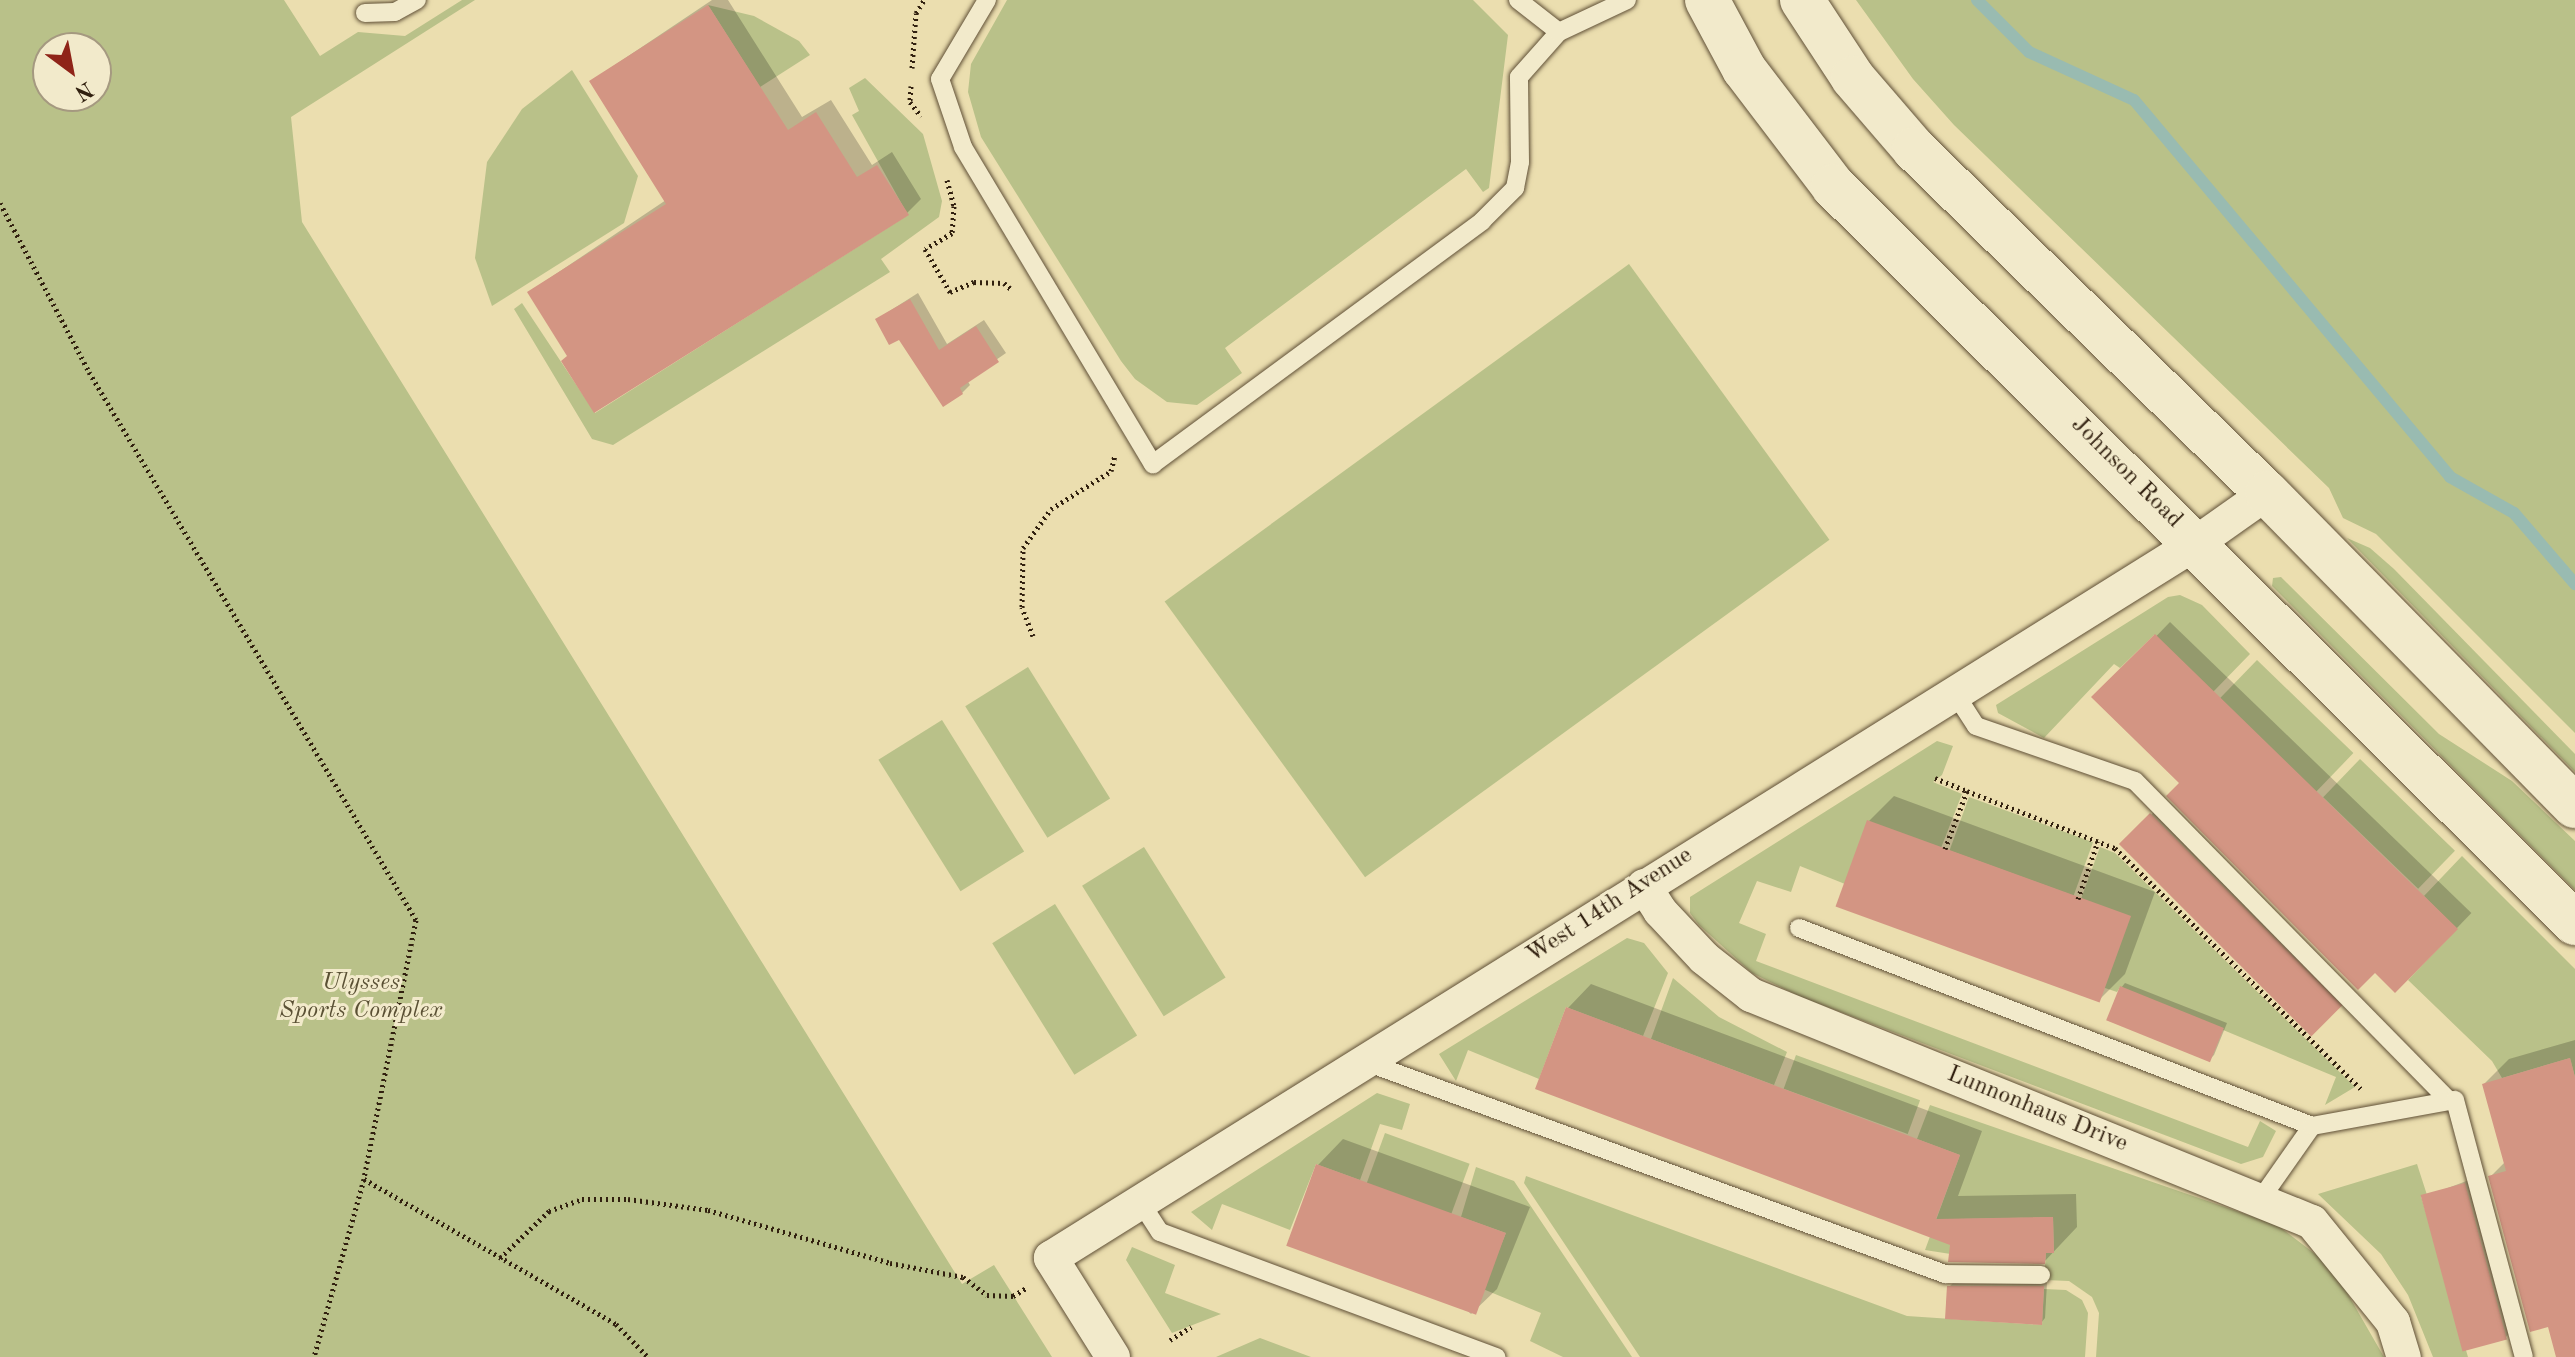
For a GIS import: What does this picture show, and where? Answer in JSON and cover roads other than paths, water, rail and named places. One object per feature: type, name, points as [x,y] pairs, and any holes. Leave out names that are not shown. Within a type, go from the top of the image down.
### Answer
[{"type":"main road","name":"Johnson Road","points":[[1707,0],[1744,69],[1833,186],[2196,543],[2575,923]]},
{"type":"main road","points":[[1802,0],[1853,78],[1914,149],[2267,493],[2575,806]]},
{"type":"street","name":"West 14th Avenue","points":[[1113,1357],[1051,1258],[1139,1200],[1366,1062],[2196,543],[2267,493]]},
{"type":"street","name":"Lunnonhaus Drive","points":[[1644,886],[1704,958],[1751,995],[2312,1222],[2393,1322],[2404,1357]]},
{"type":"lane","points":[[365,13],[395,12],[417,0]]},
{"type":"lane","points":[[987,0],[940,79],[963,147],[1153,464],[1482,221],[1515,188],[1520,162],[1519,77],[1559,32],[1627,0]]},
{"type":"lane","points":[[1518,0],[1559,32]]},
{"type":"lane","points":[[1954,692],[1976,726],[2135,781],[2449,1100]]},
{"type":"lane","points":[[1799,928],[2312,1126],[2455,1100],[2524,1357]]},
{"type":"lane","points":[[1366,1062],[1945,1274],[2041,1275]]},
{"type":"lane","points":[[2260,1200],[2312,1126]]},
{"type":"lane","points":[[1139,1200],[1160,1232],[1497,1357]]},
{"type":"waterway","points":[[1977,0],[2029,52],[2134,100],[2450,477],[2514,513],[2575,584]]},
{"type":"park label","name":"Ulysses Sports Complex","points":[[361,998]]}]
